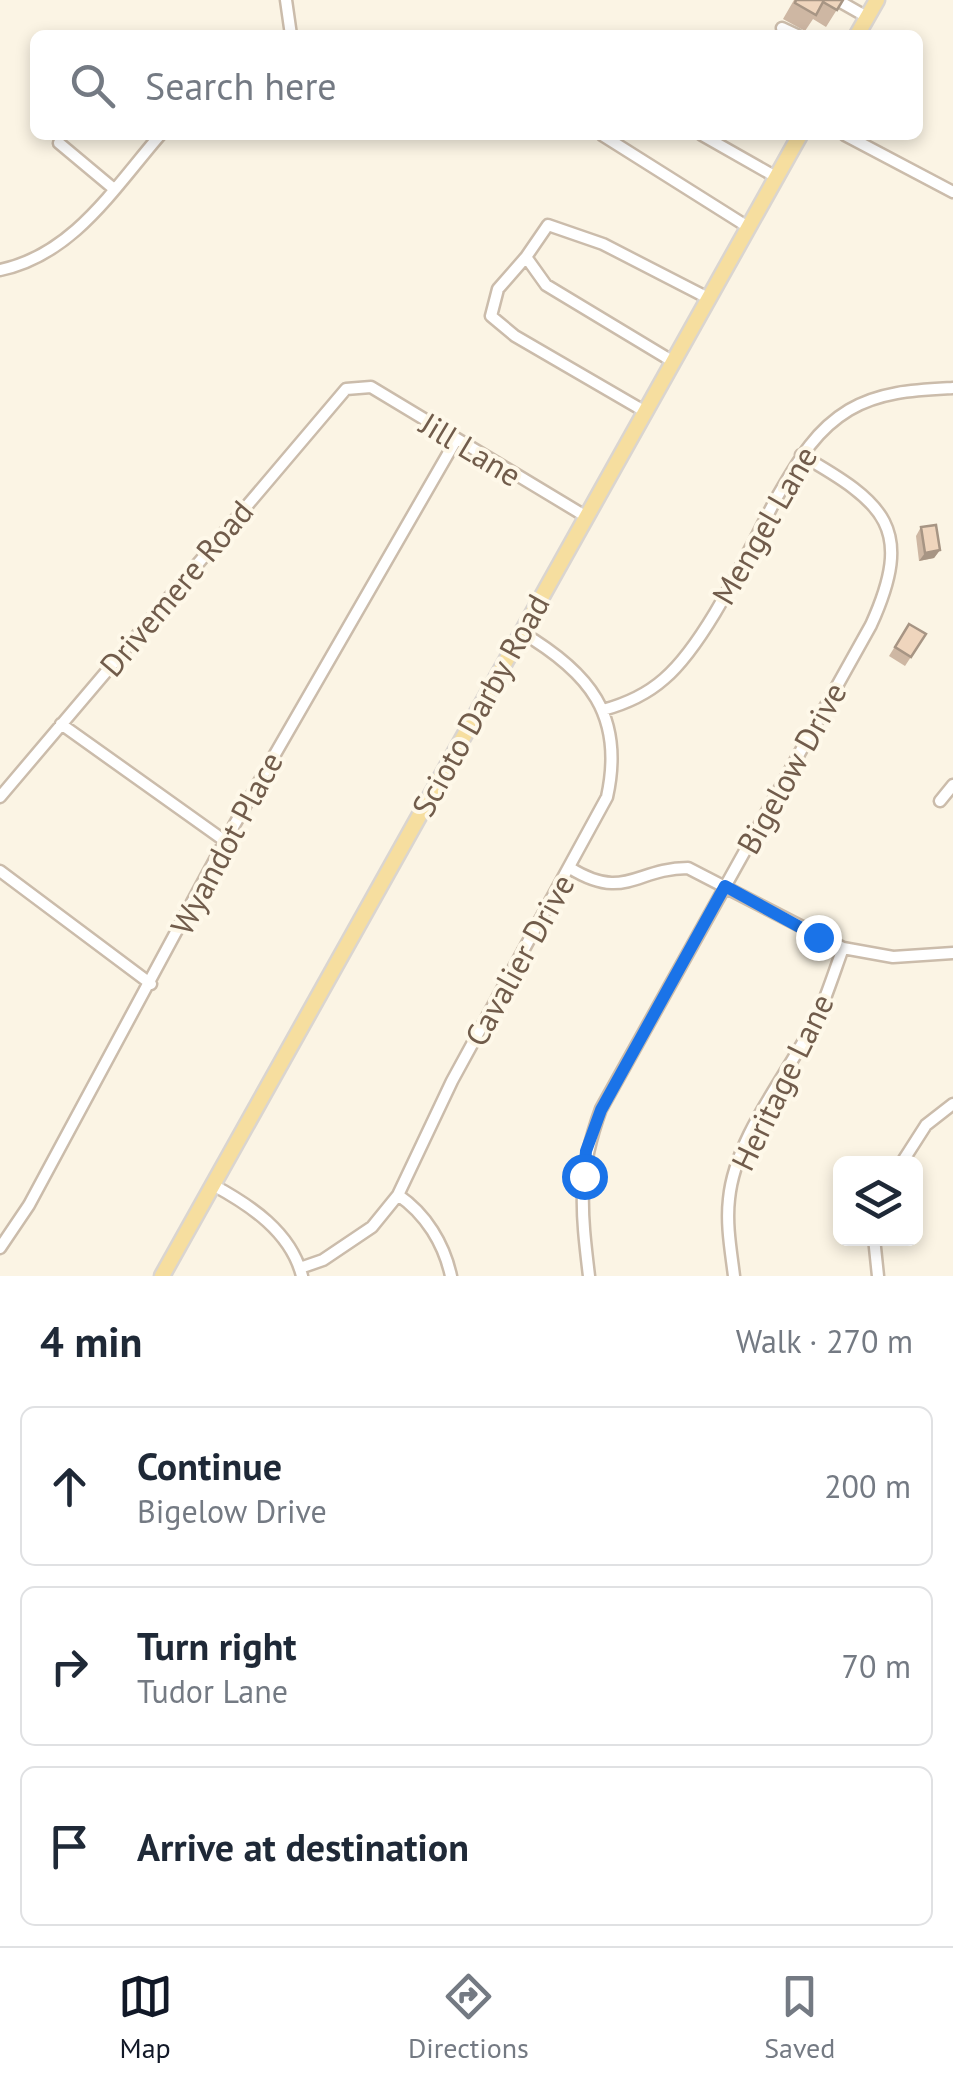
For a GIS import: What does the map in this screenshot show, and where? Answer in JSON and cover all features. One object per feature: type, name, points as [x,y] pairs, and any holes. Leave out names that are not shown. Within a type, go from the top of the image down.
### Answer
[{"type":"main road","points":[[860,30],[877,0]]},
{"type":"main road","name":"Scioto Darby Road","points":[[162,1276],[797,140]]},
{"type":"street","points":[[286,0],[290,30]]},
{"type":"street","points":[[837,0],[867,17]]},
{"type":"street","points":[[782,28],[786,30]]},
{"type":"street","points":[[0,270],[50,252],[70,238],[156,140]]},
{"type":"street","points":[[610,140],[748,226]]},
{"type":"street","points":[[711,140],[776,178]]},
{"type":"street","points":[[854,140],[953,192]]},
{"type":"street","points":[[59,142],[114,189]]},
{"type":"street","points":[[644,411],[514,336],[491,316],[498,288],[548,225],[603,244],[708,298]]},
{"type":"street","points":[[526,257],[546,285],[672,361]]},
{"type":"street","name":"Jill Lane","points":[[358,386],[371,387],[584,516]]},
{"type":"street","name":"Drivemere Road","points":[[0,796],[338,398],[346,389],[358,386]]},
{"type":"street","name":"Mengel Lane","points":[[604,710],[649,690],[681,662],[706,625],[801,455],[832,422],[852,408],[895,393],[953,388]]},
{"type":"street","name":"Wyandot Place","points":[[0,1248],[30,1205],[225,841],[456,440]]},
{"type":"street","name":"Bigelow Drive","points":[[589,1276],[582,1201],[586,1151],[601,1110],[871,625],[888,586],[892,568],[888,534],[874,506],[847,482],[801,455]]},
{"type":"street","name":"Cavalier Drive","points":[[301,1272],[372,1227],[398,1196],[452,1081],[607,797],[612,757],[604,710],[583,678],[544,645],[521,632]]},
{"type":"street","points":[[61,724],[225,841]]},
{"type":"street","points":[[940,800],[953,785]]},
{"type":"street","points":[[570,868],[591,880],[614,885],[688,868],[843,948],[893,957],[953,953]]},
{"type":"street","points":[[0,870],[151,984]]},
{"type":"street","name":"Heritage Lane","points":[[734,1276],[728,1221],[735,1171],[819,1013],[843,948]]},
{"type":"street","points":[[906,1156],[926,1124],[953,1104]]},
{"type":"street","points":[[213,1185],[249,1205],[280,1234],[301,1272]]},
{"type":"street","points":[[398,1196],[426,1220],[451,1276]]},
{"type":"street","points":[[875,1246],[878,1276]]},
{"type":"building","points":[[796,0],[843,0],[837,10],[823,2],[816,15]]},
{"type":"building","points":[[936,525],[940,550],[925,553],[921,527]]},
{"type":"building","points":[[909,624],[926,634],[911,657],[895,647]]},
{"type":"route","points":[[584,1176],[586,1151],[601,1110],[725,886],[818,937]]}]
